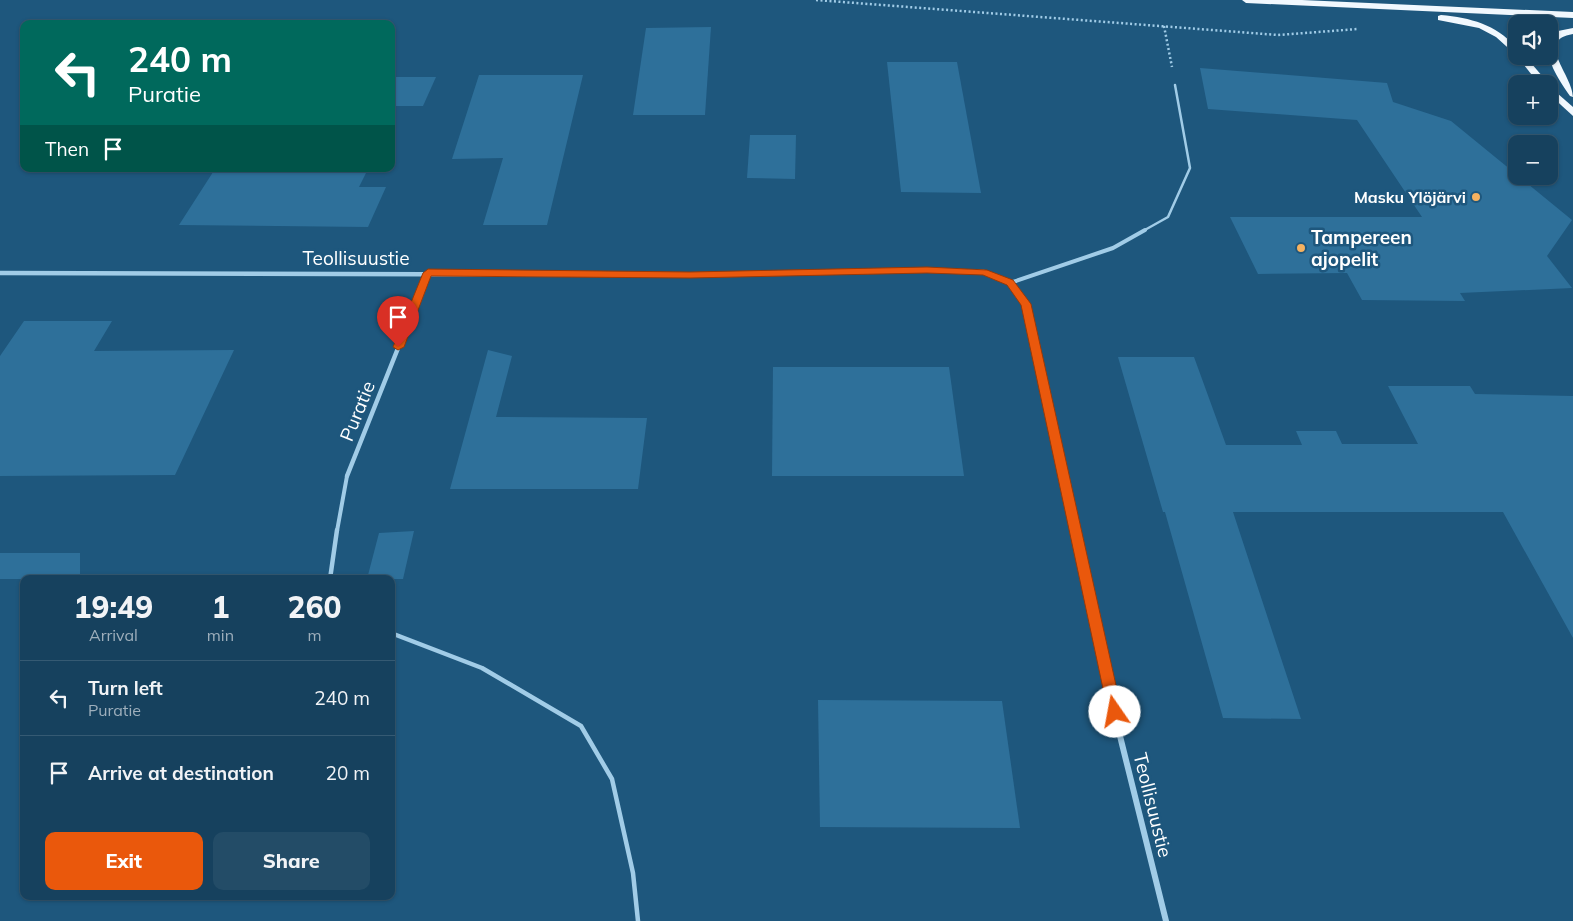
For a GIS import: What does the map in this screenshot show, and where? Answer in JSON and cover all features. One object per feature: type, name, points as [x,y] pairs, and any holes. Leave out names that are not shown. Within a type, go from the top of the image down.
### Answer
[{"type":"highway","points":[[1236,0],[1317,9],[1458,19],[1498,32]]},
{"type":"highway","points":[[1246,0],[1573,15]]},
{"type":"highway","points":[[1484,1],[1484,11],[1508,43]]},
{"type":"highway","points":[[1573,31],[1557,35],[1552,41],[1551,47],[1555,64],[1573,94]]},
{"type":"highway","points":[[1528,65],[1536,75]]},
{"type":"highway","points":[[1558,98],[1573,114]]},
{"type":"street","name":"Teollisuustie","points":[[0,273],[690,275],[927,270],[984,272],[1010,283],[1026,304],[1119,732],[1166,921]]},
{"type":"street","name":"Puratie","points":[[347,476],[428,273]]},
{"type":"lane","points":[[1010,283],[1113,248],[1168,218],[1190,168],[1175,85]]},
{"type":"lane","points":[[329,575],[347,476]]},
{"type":"lane","points":[[395,635],[482,668],[581,726],[612,780],[634,873],[638,921]]},
{"type":"path","points":[[816,0],[1278,35],[1364,28]]},
{"type":"path","points":[[1164,26],[1175,85]]},
{"type":"building","points":[[711,27],[705,115],[633,115],[646,28]]},
{"type":"building","points":[[887,62],[957,62],[981,193],[901,192]]},
{"type":"building","name":"Masku Ylöjärvi","points":[[1200,68],[1387,83],[1393,102],[1451,121],[1508,168],[1508,185],[1529,185],[1572,220],[1547,256],[1572,288],[1460,293],[1465,301],[1362,300],[1347,273],[1258,274],[1230,217],[1422,217],[1357,120],[1208,109]]},
{"type":"building","points":[[479,75],[583,75],[547,225],[483,225],[503,158],[452,159]]},
{"type":"building","points":[[395,77],[436,77],[423,106],[395,106]]},
{"type":"building","points":[[750,135],[796,135],[795,179],[747,178]]},
{"type":"building","points":[[213,172],[366,172],[359,187],[386,187],[368,227],[179,225]]},
{"type":"building","points":[[24,321],[112,321],[94,351],[234,350],[175,475],[0,476],[0,356]]},
{"type":"building","points":[[488,350],[512,356],[496,417],[647,418],[638,489],[450,489]]},
{"type":"building","points":[[1118,357],[1194,357],[1226,445],[1302,445],[1296,431],[1336,431],[1342,444],[1418,444],[1388,386],[1470,386],[1475,394],[1573,396],[1573,638],[1503,512],[1233,512],[1301,719],[1223,718],[1165,512],[1163,512]]},
{"type":"building","points":[[773,367],[949,367],[964,476],[772,476]]},
{"type":"building","points":[[414,531],[403,579],[395,579],[395,575],[368,575],[379,533]]},
{"type":"building","points":[[0,553],[80,553],[80,575],[20,575],[20,579],[0,579]]},
{"type":"building","points":[[818,700],[1002,701],[1020,828],[820,827]]},
{"type":"place","name":"Masku Ylöjärvi","points":[[1476,197]]},
{"type":"place","name":"Tampereen ajopelit","points":[[1301,248]]},
{"type":"route","points":[[398,347],[428,273],[690,275],[927,270],[984,272],[1010,283],[1026,304],[1115,712]]}]
